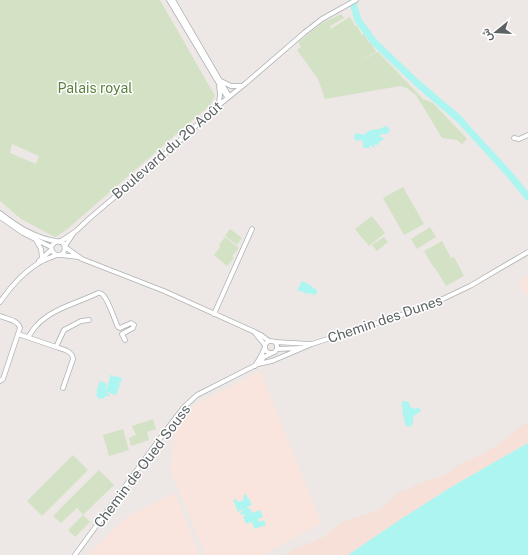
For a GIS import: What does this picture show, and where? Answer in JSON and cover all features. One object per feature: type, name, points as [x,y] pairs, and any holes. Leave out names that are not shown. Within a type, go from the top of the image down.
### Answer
[{"type":"street","name":"Boulevard du 20 Août","points":[[58,242],[76,231],[228,97],[169,0]]},
{"type":"street","name":"Boulevard du 20 Août","points":[[173,0],[219,82]]},
{"type":"street","points":[[228,97],[322,19],[356,0]]},
{"type":"street","points":[[219,104],[219,82],[231,86],[242,86]]},
{"type":"street","points":[[514,138],[519,139],[528,135]]},
{"type":"street","points":[[0,213],[30,232],[48,240],[62,242],[65,247],[80,258]]},
{"type":"street","points":[[0,218],[14,228],[51,248],[53,253],[80,258],[164,292],[261,335],[269,341],[312,344]]},
{"type":"street","points":[[214,314],[252,229]]},
{"type":"street","name":"Boulevard du 20 Août","points":[[65,247],[76,231]]},
{"type":"street","points":[[36,240],[41,248],[42,258]]},
{"type":"street","points":[[36,265],[53,244],[58,242]]},
{"type":"street","points":[[0,302],[17,281],[44,260],[64,252],[65,247]]},
{"type":"street","name":"Chemin des Dunes","points":[[278,359],[312,344],[426,307],[470,286],[528,252]]},
{"type":"street","points":[[28,337],[38,324],[58,310],[100,293],[107,300],[118,327],[120,328],[131,323],[134,325],[133,328],[122,334],[125,340]]},
{"type":"street","points":[[0,316],[14,321],[20,328],[3,379],[0,381]]},
{"type":"street","points":[[56,346],[64,330],[81,321],[89,320]]},
{"type":"street","points":[[253,332],[265,346],[267,351],[272,353],[275,352],[277,349],[277,344],[275,342]]},
{"type":"street","points":[[18,334],[56,346],[73,355],[63,388]]},
{"type":"street","points":[[257,365],[265,346],[269,341]]},
{"type":"street","name":"Chemin des Dunes","points":[[277,349],[304,348]]},
{"type":"street","name":"Chemin de Oued Souss","points":[[257,365],[264,357],[272,353]]},
{"type":"street","name":"Chemin de Oued Souss","points":[[75,555],[164,433],[193,398],[257,365],[278,359]]},
{"type":"shaded area","points":[[528,274],[528,298],[518,285]]},
{"type":"shaded area","points":[[260,371],[321,523],[263,555],[206,555],[171,471],[175,431],[196,404]]},
{"type":"shaded area","points":[[175,493],[199,555],[88,555],[119,523],[131,515]]},
{"type":"green space","name":"Palais royal","points":[[0,0],[160,0],[215,96],[210,105],[65,231],[55,237],[21,219],[0,201]],"holes":[[[12,144],[39,156],[36,164],[10,153]]]},
{"type":"green space","points":[[341,14],[344,18],[330,26],[333,31],[332,28],[350,17],[362,35],[364,34],[369,43],[371,43],[376,52],[359,62],[378,52],[423,99],[433,103],[467,139],[462,144],[457,140],[442,138],[416,95],[407,88],[400,86],[325,99],[318,79],[297,50],[301,47],[298,42],[324,22]]},
{"type":"green space","points":[[403,187],[424,224],[404,235],[383,198]]},
{"type":"green space","points":[[372,216],[385,233],[369,246],[355,229]]},
{"type":"green space","points":[[430,227],[436,237],[417,249],[411,239]]},
{"type":"green space","points":[[230,229],[242,238],[237,245],[225,236]]},
{"type":"green space","points":[[225,237],[239,248],[232,256],[234,258],[227,266],[214,255]]},
{"type":"green space","points":[[384,237],[388,242],[377,251],[372,245]]},
{"type":"green space","points":[[442,241],[451,258],[454,257],[464,276],[446,286],[424,251]]},
{"type":"green space","points":[[153,419],[156,429],[147,432],[149,440],[131,446],[129,438],[136,435],[132,426]]},
{"type":"green space","points":[[123,429],[129,450],[109,456],[103,435]]},
{"type":"green space","points":[[73,455],[88,470],[42,516],[27,501]]},
{"type":"green space","points":[[99,470],[114,485],[83,515],[77,508],[61,523],[53,516]]},
{"type":"green space","points":[[83,515],[90,522],[75,537],[68,530]]},
{"type":"sand","points":[[528,422],[528,443],[453,486],[348,555],[284,555],[324,537],[344,521],[382,508],[398,493],[445,475],[460,464],[483,454],[502,442],[518,428]]},
{"type":"water","points":[[385,126],[390,130],[389,132],[386,134],[381,134],[379,137],[382,137],[383,140],[380,141],[378,145],[374,144],[375,147],[373,148],[371,145],[369,148],[363,147],[362,140],[357,141],[354,138],[354,135],[357,133],[364,135],[370,130],[380,129]]},
{"type":"water","points":[[302,281],[317,290],[317,293],[315,295],[308,294],[297,290]]},
{"type":"water","points":[[110,375],[122,378],[120,383],[118,383],[120,384],[116,395],[107,392],[110,395],[109,397],[106,395],[103,399],[100,398],[97,395],[97,389],[100,381],[107,384],[106,390]]},
{"type":"water","points":[[402,402],[409,402],[412,408],[419,408],[421,410],[413,417],[413,423],[410,427],[405,425],[406,423],[404,422],[402,411],[403,408],[401,406]]},
{"type":"water","points":[[528,443],[528,555],[348,555],[453,486]]},
{"type":"water","points":[[246,494],[252,505],[247,507],[248,509],[250,508],[252,513],[260,510],[263,517],[258,519],[259,522],[264,520],[266,525],[255,529],[251,522],[246,524],[243,517],[245,516],[244,514],[241,515],[240,513],[245,509],[238,512],[233,500],[236,499],[239,502],[244,500],[243,496]]},
{"type":"waterway","points":[[352,0],[358,20],[374,42],[416,82],[459,119],[528,197]]}]
